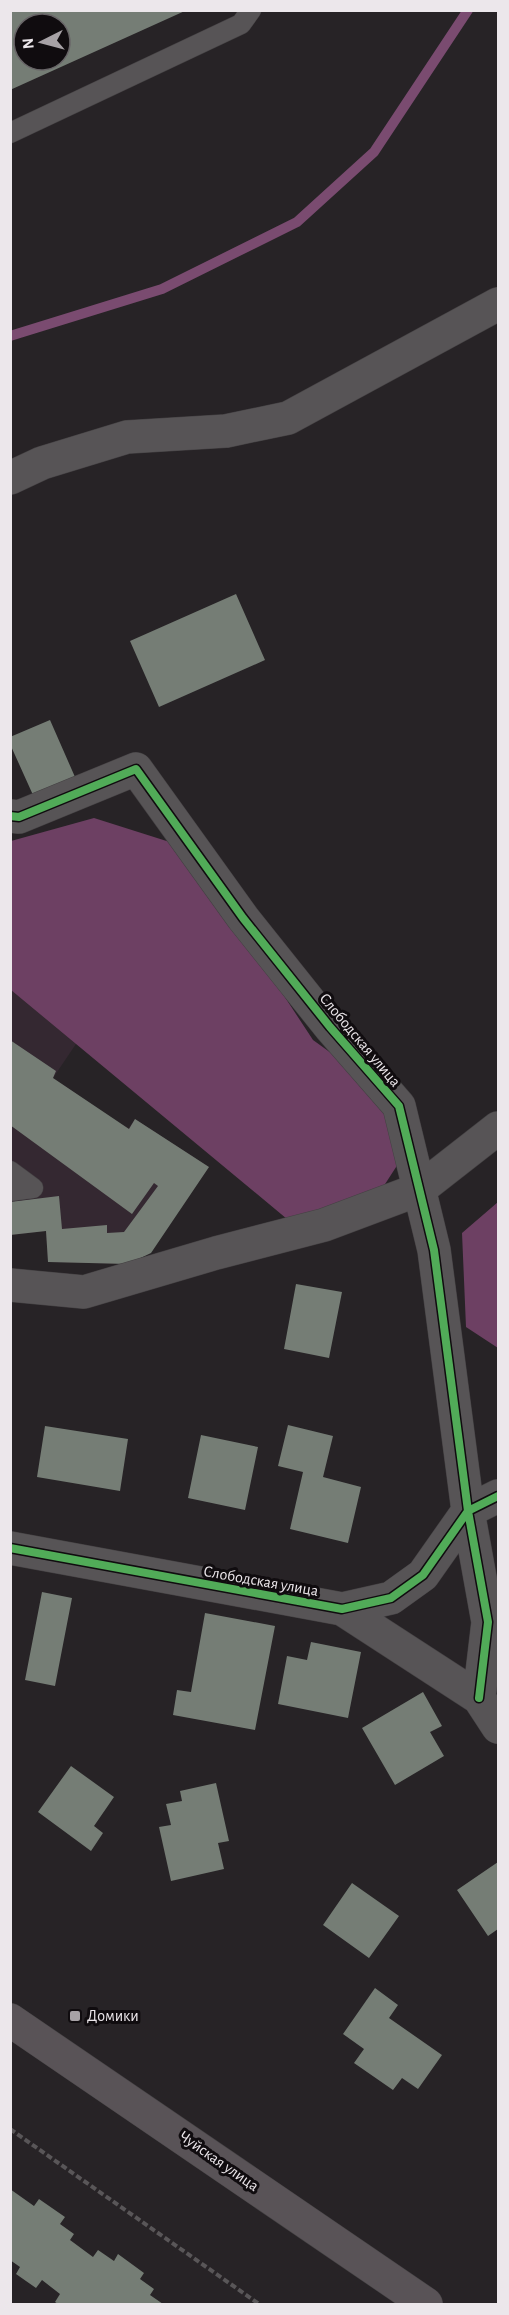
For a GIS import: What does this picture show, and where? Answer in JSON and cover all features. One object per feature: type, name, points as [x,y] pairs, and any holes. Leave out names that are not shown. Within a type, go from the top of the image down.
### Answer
[{"type":"street","points":[[10,478],[42,463],[127,437],[226,431],[288,418],[498,304]]},
{"type":"street","name":"Слободская улица","points":[[10,816],[19,817],[136,769],[243,918],[330,1027],[399,1106],[434,1250],[468,1511],[488,1622],[479,1698]]},
{"type":"street","points":[[10,1285],[84,1292],[216,1252],[324,1225],[420,1190],[498,1128]]},
{"type":"street","points":[[468,1511],[498,1496]]},
{"type":"street","name":"Слободская улица","points":[[10,1548],[342,1609],[391,1598],[423,1575],[468,1511]]},
{"type":"street","points":[[342,1609],[479,1698],[498,1727]]},
{"type":"street","name":"Чуйская улица","points":[[10,2020],[426,2304]]},
{"type":"lane","points":[[10,133],[241,24],[251,10]]},
{"type":"lane","points":[[10,1171],[33,1188],[10,1191]]},
{"type":"path","points":[[10,2129],[259,2304]]},
{"type":"shaded area","points":[[94,818],[176,844],[273,979],[313,1040],[392,1097],[398,1164],[378,1195],[287,1219],[11,990],[11,841]]},
{"type":"shaded area","points":[[10,989],[78,1041],[53,1078],[128,1129],[135,1119],[209,1167],[184,1203],[128,1264],[48,1262],[46,1231],[11,1235]]},
{"type":"shaded area","points":[[498,1202],[498,1348],[466,1327],[462,1233]]},
{"type":"building","points":[[10,10],[187,10],[72,62],[72,12],[12,12],[12,72],[50,72],[10,90]]},
{"type":"building","points":[[236,594],[265,660],[159,707],[130,641]]},
{"type":"building","points":[[50,720],[75,777],[33,795],[10,744],[10,737]]},
{"type":"building","points":[[10,1040],[56,1071],[53,1078],[129,1129],[135,1119],[209,1167],[151,1253],[128,1264],[48,1262],[46,1231],[10,1235],[10,1202],[59,1196],[62,1229],[107,1225],[107,1233],[124,1232],[158,1186],[154,1183],[132,1214],[10,1125]]},
{"type":"building","points":[[296,1284],[342,1292],[329,1358],[284,1349]]},
{"type":"building","points":[[288,1425],[333,1436],[323,1477],[361,1487],[348,1543],[290,1529],[303,1472],[278,1466]]},
{"type":"building","points":[[45,1426],[128,1439],[120,1491],[37,1477]]},
{"type":"building","points":[[201,1435],[258,1447],[245,1510],[188,1498]]},
{"type":"building","points":[[42,1592],[72,1598],[55,1686],[25,1680]]},
{"type":"building","points":[[205,1613],[275,1626],[255,1730],[173,1715],[177,1690],[191,1692]]},
{"type":"building","points":[[311,1642],[361,1652],[348,1718],[278,1704],[287,1656],[307,1660]]},
{"type":"building","points":[[423,1692],[442,1726],[430,1732],[444,1756],[395,1785],[362,1728]]},
{"type":"building","points":[[71,1766],[114,1797],[94,1826],[103,1833],[91,1851],[38,1812]]},
{"type":"building","points":[[216,1783],[229,1841],[218,1843],[224,1869],[171,1881],[159,1827],[171,1825],[166,1804],[182,1801],[180,1791]]},
{"type":"building","points":[[498,1862],[498,1929],[488,1936],[457,1890]]},
{"type":"building","points":[[352,1883],[399,1916],[369,1958],[323,1925]]},
{"type":"building","points":[[375,1988],[398,2005],[389,2018],[442,2055],[418,2089],[402,2078],[393,2090],[354,2063],[364,2049],[343,2034]]},
{"type":"building","points":[[10,2189],[34,2206],[39,2199],[65,2217],[60,2224],[74,2234],[70,2240],[93,2257],[98,2250],[114,2261],[118,2254],[144,2273],[140,2279],[154,2289],[150,2295],[163,2304],[58,2304],[55,2302],[60,2294],[42,2280],[36,2288],[16,2274],[20,2267],[10,2260]]},
{"type":"waterway","points":[[10,336],[162,289],[297,222],[374,152],[468,10]]},
{"type":"cycle path","points":[[10,816],[19,817],[136,769],[243,918],[330,1027],[399,1106],[434,1250],[468,1511],[488,1622],[479,1698]]},
{"type":"cycle path","points":[[10,1548],[342,1609],[391,1598],[423,1575],[468,1511],[498,1496]]},
{"type":"place","name":"Домики","points":[[75,2016]]}]
